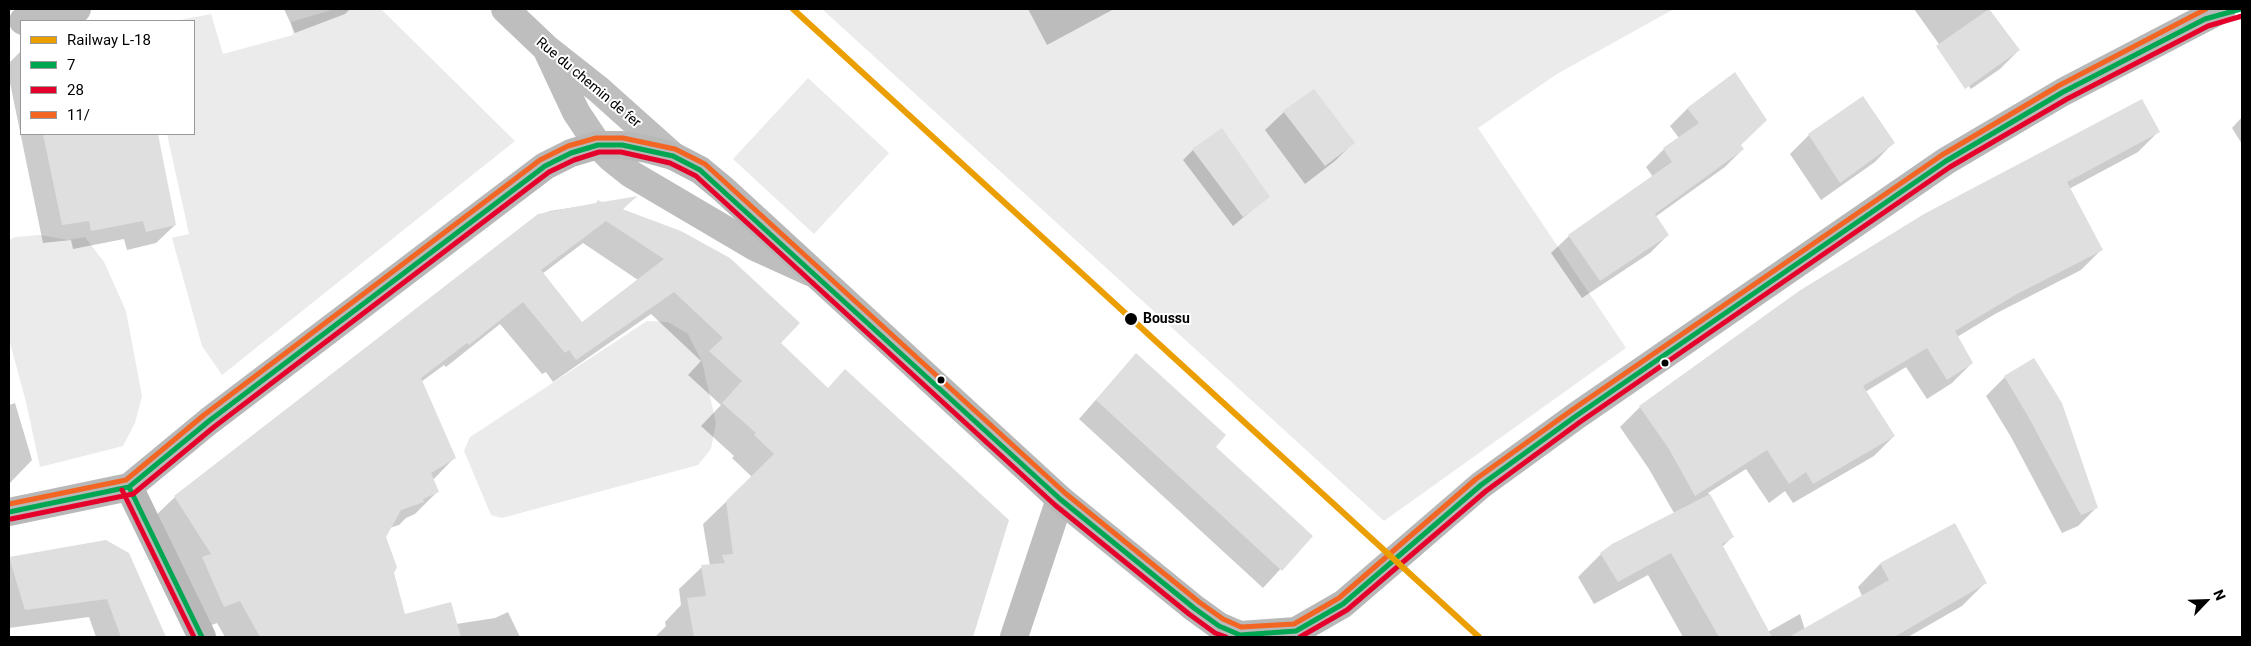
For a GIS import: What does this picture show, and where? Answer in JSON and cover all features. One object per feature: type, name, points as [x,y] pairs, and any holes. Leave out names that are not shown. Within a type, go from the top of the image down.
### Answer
[{"type":"street","points":[[27,20],[77,9]]},
{"type":"street","name":"Rue du chemin de fer","points":[[505,9],[546,48],[598,89],[673,156]]},
{"type":"street","points":[[9,512],[129,487],[209,421],[546,166],[570,154],[598,145],[647,148],[673,156],[700,170],[724,189],[812,273],[1060,499],[1194,608],[1219,626],[1240,635],[1288,635],[1343,604],[1481,486],[1576,416],[1946,162],[2063,92],[2213,14],[2241,9]]},
{"type":"street","points":[[546,48],[576,112],[598,145],[631,174],[755,247],[812,273]]},
{"type":"street","points":[[570,154],[576,134],[576,112]]},
{"type":"street","points":[[129,487],[202,637]]},
{"type":"street","points":[[1014,637],[1060,499]]},
{"type":"shaded area","points":[[335,9],[381,9],[515,141],[222,375],[202,346],[172,238],[189,234],[167,135],[195,135],[195,20],[180,20],[211,14],[223,54],[293,35],[291,22]]},
{"type":"shaded area","points":[[822,9],[1674,9],[1557,74],[1478,128],[1626,348],[1384,521]]},
{"type":"shaded area","points":[[808,78],[889,153],[814,234],[733,159]]},
{"type":"shaded area","points":[[40,235],[68,240],[85,237],[104,262],[126,311],[142,396],[135,423],[123,446],[40,467],[26,402],[9,339],[9,240],[15,237]]},
{"type":"shaded area","points":[[647,321],[668,322],[688,334],[702,362],[716,423],[711,449],[698,465],[502,518],[491,515],[464,451],[470,437]]},
{"type":"building","points":[[1989,9],[2020,50],[1965,89],[1936,46]]},
{"type":"building","points":[[1735,72],[1767,120],[1741,145],[1744,149],[1655,214],[1669,235],[1600,281],[1568,235],[1672,162],[1663,148],[1699,123],[1687,108]]},
{"type":"building","points":[[1314,89],[1355,143],[1325,166],[1283,111]]},
{"type":"building","points":[[1863,96],[1895,143],[1840,183],[1808,134]]},
{"type":"building","points":[[2142,99],[2160,132],[2067,182],[2103,250],[2017,294],[1955,331],[1973,363],[1947,380],[1927,348],[1863,386],[1895,436],[1813,484],[1806,472],[1789,484],[1767,450],[1695,496],[1669,449],[1639,406],[1799,291],[1924,214]]},
{"type":"building","points":[[1222,128],[1270,197],[1243,217],[1192,149]]},
{"type":"building","points":[[43,135],[158,135],[176,225],[146,232],[143,221],[91,231],[89,221],[62,225]]},
{"type":"building","points":[[638,196],[622,209],[681,231],[730,258],[800,323],[781,343],[828,388],[845,369],[1009,520],[973,637],[694,637],[687,598],[706,596],[701,565],[725,563],[722,555],[733,554],[726,501],[774,454],[754,435],[756,433],[722,403],[742,381],[709,351],[723,338],[674,292],[576,360],[569,350],[565,353],[523,302],[469,345],[467,343],[421,378],[456,458],[431,473],[439,492],[423,499],[424,502],[401,510],[386,537],[397,567],[394,573],[405,614],[451,602],[461,637],[260,637],[240,601],[224,607],[202,557],[211,554],[174,496],[538,214],[596,203],[598,200],[602,202]],"holes":[[[606,221],[664,259],[582,322],[541,270]]]},
{"type":"building","points":[[1136,353],[1226,435],[1216,447],[1313,536],[1282,571],[1096,400]]},
{"type":"building","points":[[2034,358],[2062,403],[2098,508],[2081,515],[2029,418],[2004,376]]},
{"type":"building","points":[[1710,494],[1734,537],[1722,544],[1772,637],[1719,637],[1671,553],[1618,582],[1600,553],[1612,544]]},
{"type":"building","points":[[1955,523],[1987,583],[1894,637],[1789,637],[1889,580],[1880,563]]},
{"type":"building","points":[[106,540],[129,553],[166,637],[121,637],[107,599],[25,610],[9,557]]},
{"type":"rail line","name":"L-18","points":[[793,9],[1479,637]]},
{"type":"transit line","name":"11/","points":[[9,504],[126,480],[204,415],[540,160],[568,146],[596,138],[623,138],[675,149],[705,164],[1065,493],[1199,602],[1223,619],[1241,627],[1294,624],[1339,598],[1476,479],[1572,410],[1942,155],[2060,85],[2206,9]]},
{"type":"transit line","name":"7","points":[[9,512],[129,487],[209,421],[545,166],[571,153],[598,145],[622,145],[673,156],[700,170],[1060,499],[1194,608],[1219,626],[1240,635],[1296,631],[1343,604],[1481,485],[1576,416],[1946,161],[2063,92],[2205,19],[2241,9]]},
{"type":"transit line","name":"28","points":[[1300,637],[1347,610],[1486,491],[1580,422],[1950,167],[2067,99],[2208,26],[2242,16]]},
{"type":"transit line","name":"28","points":[[11,519],[133,494],[214,427],[549,172],[574,160],[599,152],[621,152],[670,163],[696,176],[1055,505],[1189,614],[1215,633],[1226,637]]},
{"type":"transit line","name":"7","points":[[129,487],[202,637]]},
{"type":"transit line","name":"28","points":[[122,490],[194,637]]},
{"type":"place","name":"Boussu","points":[[1131,319]]}]
